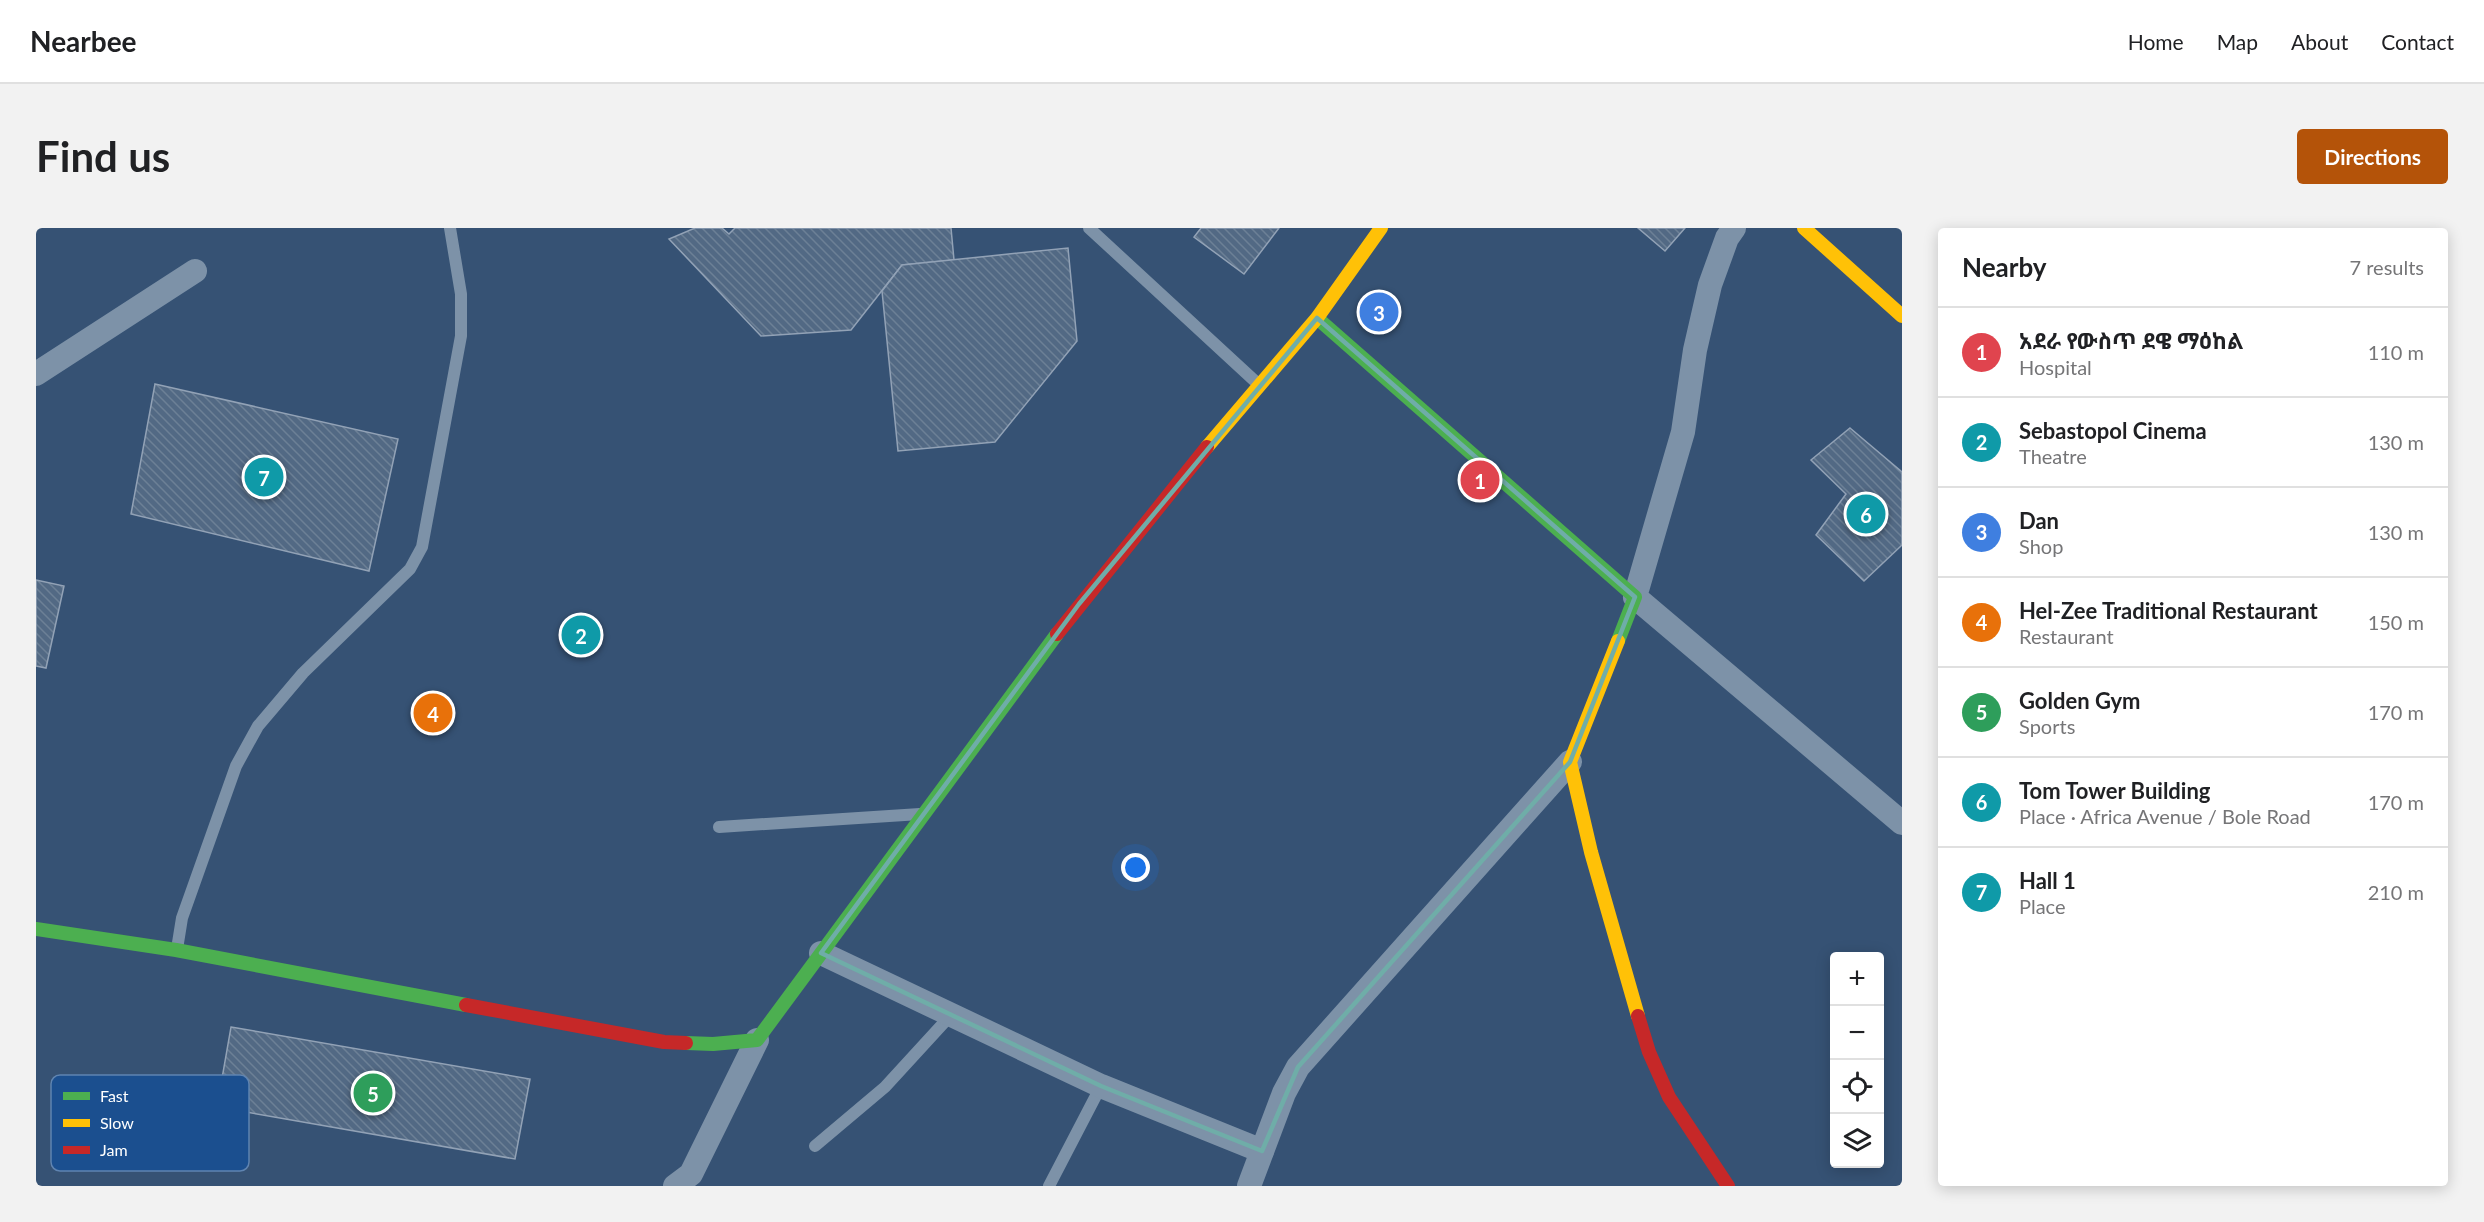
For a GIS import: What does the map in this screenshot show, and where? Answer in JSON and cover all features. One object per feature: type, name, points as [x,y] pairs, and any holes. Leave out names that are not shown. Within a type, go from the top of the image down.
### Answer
[{"type":"street","points":[[675,1186],[691,1174],[757,1040],[924,813],[1079,604],[1258,384],[1317,318],[1381,228]]},
{"type":"street","points":[[1248,1186],[1284,1093],[1298,1067],[1570,762],[1635,597],[1683,432],[1695,350],[1710,285],[1727,238],[1734,228]]},
{"type":"street","points":[[1804,228],[1902,316]]},
{"type":"street","points":[[36,374],[195,271]]},
{"type":"street","points":[[1317,318],[1635,597],[1902,823]]},
{"type":"street","points":[[1570,762],[1591,852],[1649,1052],[1669,1097],[1728,1186]]},
{"type":"street","points":[[36,929],[176,950],[664,1042],[713,1044],[757,1040]]},
{"type":"street","points":[[821,953],[1101,1086],[1262,1151]]},
{"type":"lane","points":[[176,950],[182,918],[237,766],[258,726],[303,673],[410,569],[422,547],[461,336],[461,294],[450,228]]},
{"type":"lane","points":[[1089,228],[1258,384]]},
{"type":"lane","points":[[719,827],[924,813]]},
{"type":"lane","points":[[815,1146],[885,1087],[951,1015]]},
{"type":"lane","points":[[1049,1186],[1101,1086]]},
{"type":"highlighted area","points":[[1317,318],[1635,597],[1570,762],[1298,1067],[1262,1151],[1101,1086],[821,953],[1079,604]]},
{"type":"building","points":[[695,228],[722,228],[729,234],[735,228],[951,228],[954,260],[902,265],[851,330],[761,336],[669,239]]},
{"type":"building","points":[[1201,228],[1279,228],[1244,274],[1194,237]]},
{"type":"building","points":[[1638,228],[1685,228],[1665,251]]},
{"type":"building","points":[[1068,248],[1077,341],[995,442],[898,451],[882,291],[902,265]]},
{"type":"building","points":[[155,384],[398,439],[369,571],[131,514]]},
{"type":"building","points":[[1850,428],[1902,472],[1902,545],[1864,581],[1816,535],[1846,494],[1811,460]]},
{"type":"building","points":[[36,580],[64,586],[46,668],[36,666]]},
{"type":"building","points":[[231,1027],[530,1079],[515,1159],[249,1113],[249,1075],[223,1075]]},
{"type":"traffic: fast","points":[[1317,318],[1635,597],[1618,641]]},
{"type":"traffic: fast","points":[[686,1043],[713,1044],[757,1040],[1057,634]]},
{"type":"traffic: fast","points":[[36,929],[176,950],[466,1005]]},
{"type":"traffic: slow","points":[[1207,447],[1317,318],[1381,228]]},
{"type":"traffic: slow","points":[[1804,228],[1902,316]]},
{"type":"traffic: slow","points":[[1618,641],[1570,762],[1591,852],[1638,1016]]},
{"type":"traffic: jam","points":[[1057,634],[1207,447]]},
{"type":"traffic: jam","points":[[466,1005],[664,1042],[686,1043]]},
{"type":"traffic: jam","points":[[1638,1016],[1649,1052],[1669,1097],[1728,1186]]},
{"type":"place","name":"Dan","points":[[1379,312]]},
{"type":"place","name":"Hall 1","points":[[264,477]]},
{"type":"place","name":"አደራ የውስጥ ደዌ ማዕከል","points":[[1480,480]]},
{"type":"place","name":"Tom Tower Building","points":[[1866,514]]},
{"type":"place","name":"Sebastopol Cinema","points":[[581,635]]},
{"type":"place","name":"Hel-Zee Traditional Restaurant","points":[[433,713]]},
{"type":"place","name":"Golden Gym","points":[[373,1093]]}]
